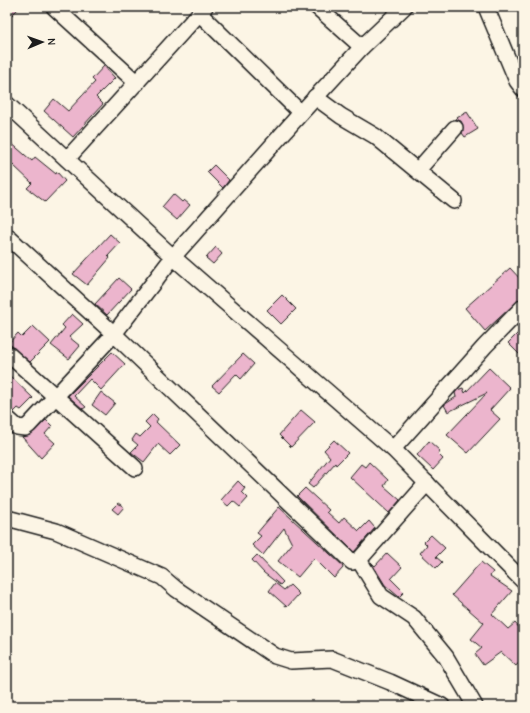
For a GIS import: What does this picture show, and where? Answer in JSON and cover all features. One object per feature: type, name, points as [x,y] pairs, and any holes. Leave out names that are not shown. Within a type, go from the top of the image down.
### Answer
[{"type":"street","points":[[54,7],[137,83]]},
{"type":"street","points":[[317,7],[362,47]]},
{"type":"street","points":[[7,418],[17,428],[24,428],[30,425],[114,334],[173,257],[301,113],[362,47],[404,7]]},
{"type":"street","points":[[486,7],[517,81],[523,90]]},
{"type":"street","points":[[67,159],[203,11],[301,113]]},
{"type":"street","points":[[315,98],[341,116],[375,136],[454,201]]},
{"type":"street","points":[[7,104],[173,257],[393,449],[523,581]]},
{"type":"street","points":[[418,170],[455,128]]},
{"type":"street","points":[[7,236],[114,334],[352,562],[359,560],[427,483]]},
{"type":"street","points":[[393,449],[485,346],[523,307]]},
{"type":"street","points":[[7,353],[136,468]]},
{"type":"street","points":[[7,518],[56,531],[162,577],[176,589],[275,656],[291,661],[332,659],[390,682],[442,706]]},
{"type":"street","points":[[359,560],[381,596],[414,618],[446,657],[475,706]]},
{"type":"building","points":[[7,7],[20,7],[11,16],[7,12]]},
{"type":"building","points":[[104,66],[115,78],[96,97],[103,104],[73,137],[44,111],[54,99],[68,111],[95,82],[92,79]]},
{"type":"building","points":[[467,112],[478,129],[465,137],[462,133],[463,125],[461,121],[455,119]]},
{"type":"building","points":[[10,142],[32,161],[35,157],[56,174],[57,172],[65,181],[45,202],[27,188],[32,183],[13,165],[7,172],[7,145]]},
{"type":"building","points":[[214,165],[229,180],[223,188],[207,172]]},
{"type":"building","points":[[173,194],[182,202],[184,200],[190,205],[177,220],[162,207]]},
{"type":"building","points":[[110,234],[120,243],[108,256],[110,258],[87,285],[73,274]]},
{"type":"building","points":[[216,247],[222,254],[213,264],[206,258]]},
{"type":"building","points":[[510,268],[523,282],[523,296],[485,331],[465,308]]},
{"type":"building","points":[[119,278],[131,289],[107,315],[95,304]]},
{"type":"building","points":[[282,295],[296,309],[281,324],[267,310]]},
{"type":"building","points":[[72,314],[83,324],[69,337],[80,346],[69,359],[51,345],[65,328],[62,325]]},
{"type":"building","points":[[33,326],[50,342],[30,362],[8,344],[18,333],[22,337]]},
{"type":"building","points":[[523,328],[523,358],[508,343]]},
{"type":"building","points":[[112,352],[125,364],[101,390],[90,379],[74,396],[86,407],[83,409],[68,396]]},
{"type":"building","points":[[243,354],[254,364],[241,379],[236,374],[219,392],[212,386]]},
{"type":"building","points":[[489,368],[510,388],[490,410],[500,419],[468,453],[447,435],[487,393],[448,412],[444,405],[456,397],[455,393],[457,390],[463,388],[465,393]]},
{"type":"building","points":[[7,373],[33,398],[21,410],[18,408],[14,412],[7,409]]},
{"type":"building","points":[[101,392],[115,403],[105,415],[92,405]]},
{"type":"building","points":[[301,410],[315,422],[291,447],[279,435]]},
{"type":"building","points":[[153,414],[158,419],[156,422],[180,445],[170,455],[158,444],[144,462],[131,452],[138,445],[132,440],[136,434],[140,437],[150,427],[145,422]]},
{"type":"building","points":[[46,420],[52,426],[45,434],[55,443],[41,458],[22,437],[30,435]]},
{"type":"building","points":[[334,440],[348,453],[336,465],[335,463],[313,488],[308,484],[330,457],[324,450]]},
{"type":"building","points":[[429,441],[440,451],[438,454],[443,459],[433,470],[417,455]]},
{"type":"building","points":[[369,462],[388,480],[384,486],[400,500],[389,513],[350,477],[361,464],[365,467]]},
{"type":"building","points":[[238,481],[245,488],[242,492],[248,498],[240,507],[233,501],[228,506],[221,500]]},
{"type":"building","points":[[305,488],[329,510],[327,512],[339,523],[344,517],[359,531],[369,521],[375,528],[354,552],[297,496]]},
{"type":"building","points":[[118,503],[124,507],[118,514],[112,509]]},
{"type":"building","points":[[279,507],[342,565],[343,568],[334,578],[314,558],[298,577],[278,561],[292,544],[284,528],[263,555],[252,545],[261,536],[257,533]]},
{"type":"building","points":[[431,535],[445,548],[436,557],[442,562],[436,568],[420,553],[427,545],[424,542]]},
{"type":"building","points":[[387,553],[402,567],[391,579],[404,592],[399,597],[385,585],[371,562],[375,566]]},
{"type":"building","points":[[257,555],[283,582],[280,585],[264,573],[252,560]]},
{"type":"building","points":[[481,562],[493,572],[490,576],[512,591],[492,614],[508,629],[515,623],[523,632],[523,658],[516,666],[501,652],[483,665],[475,654],[482,648],[471,639],[484,623],[452,595]]},
{"type":"building","points":[[275,583],[284,590],[290,585],[299,594],[287,607],[269,591]]}]
